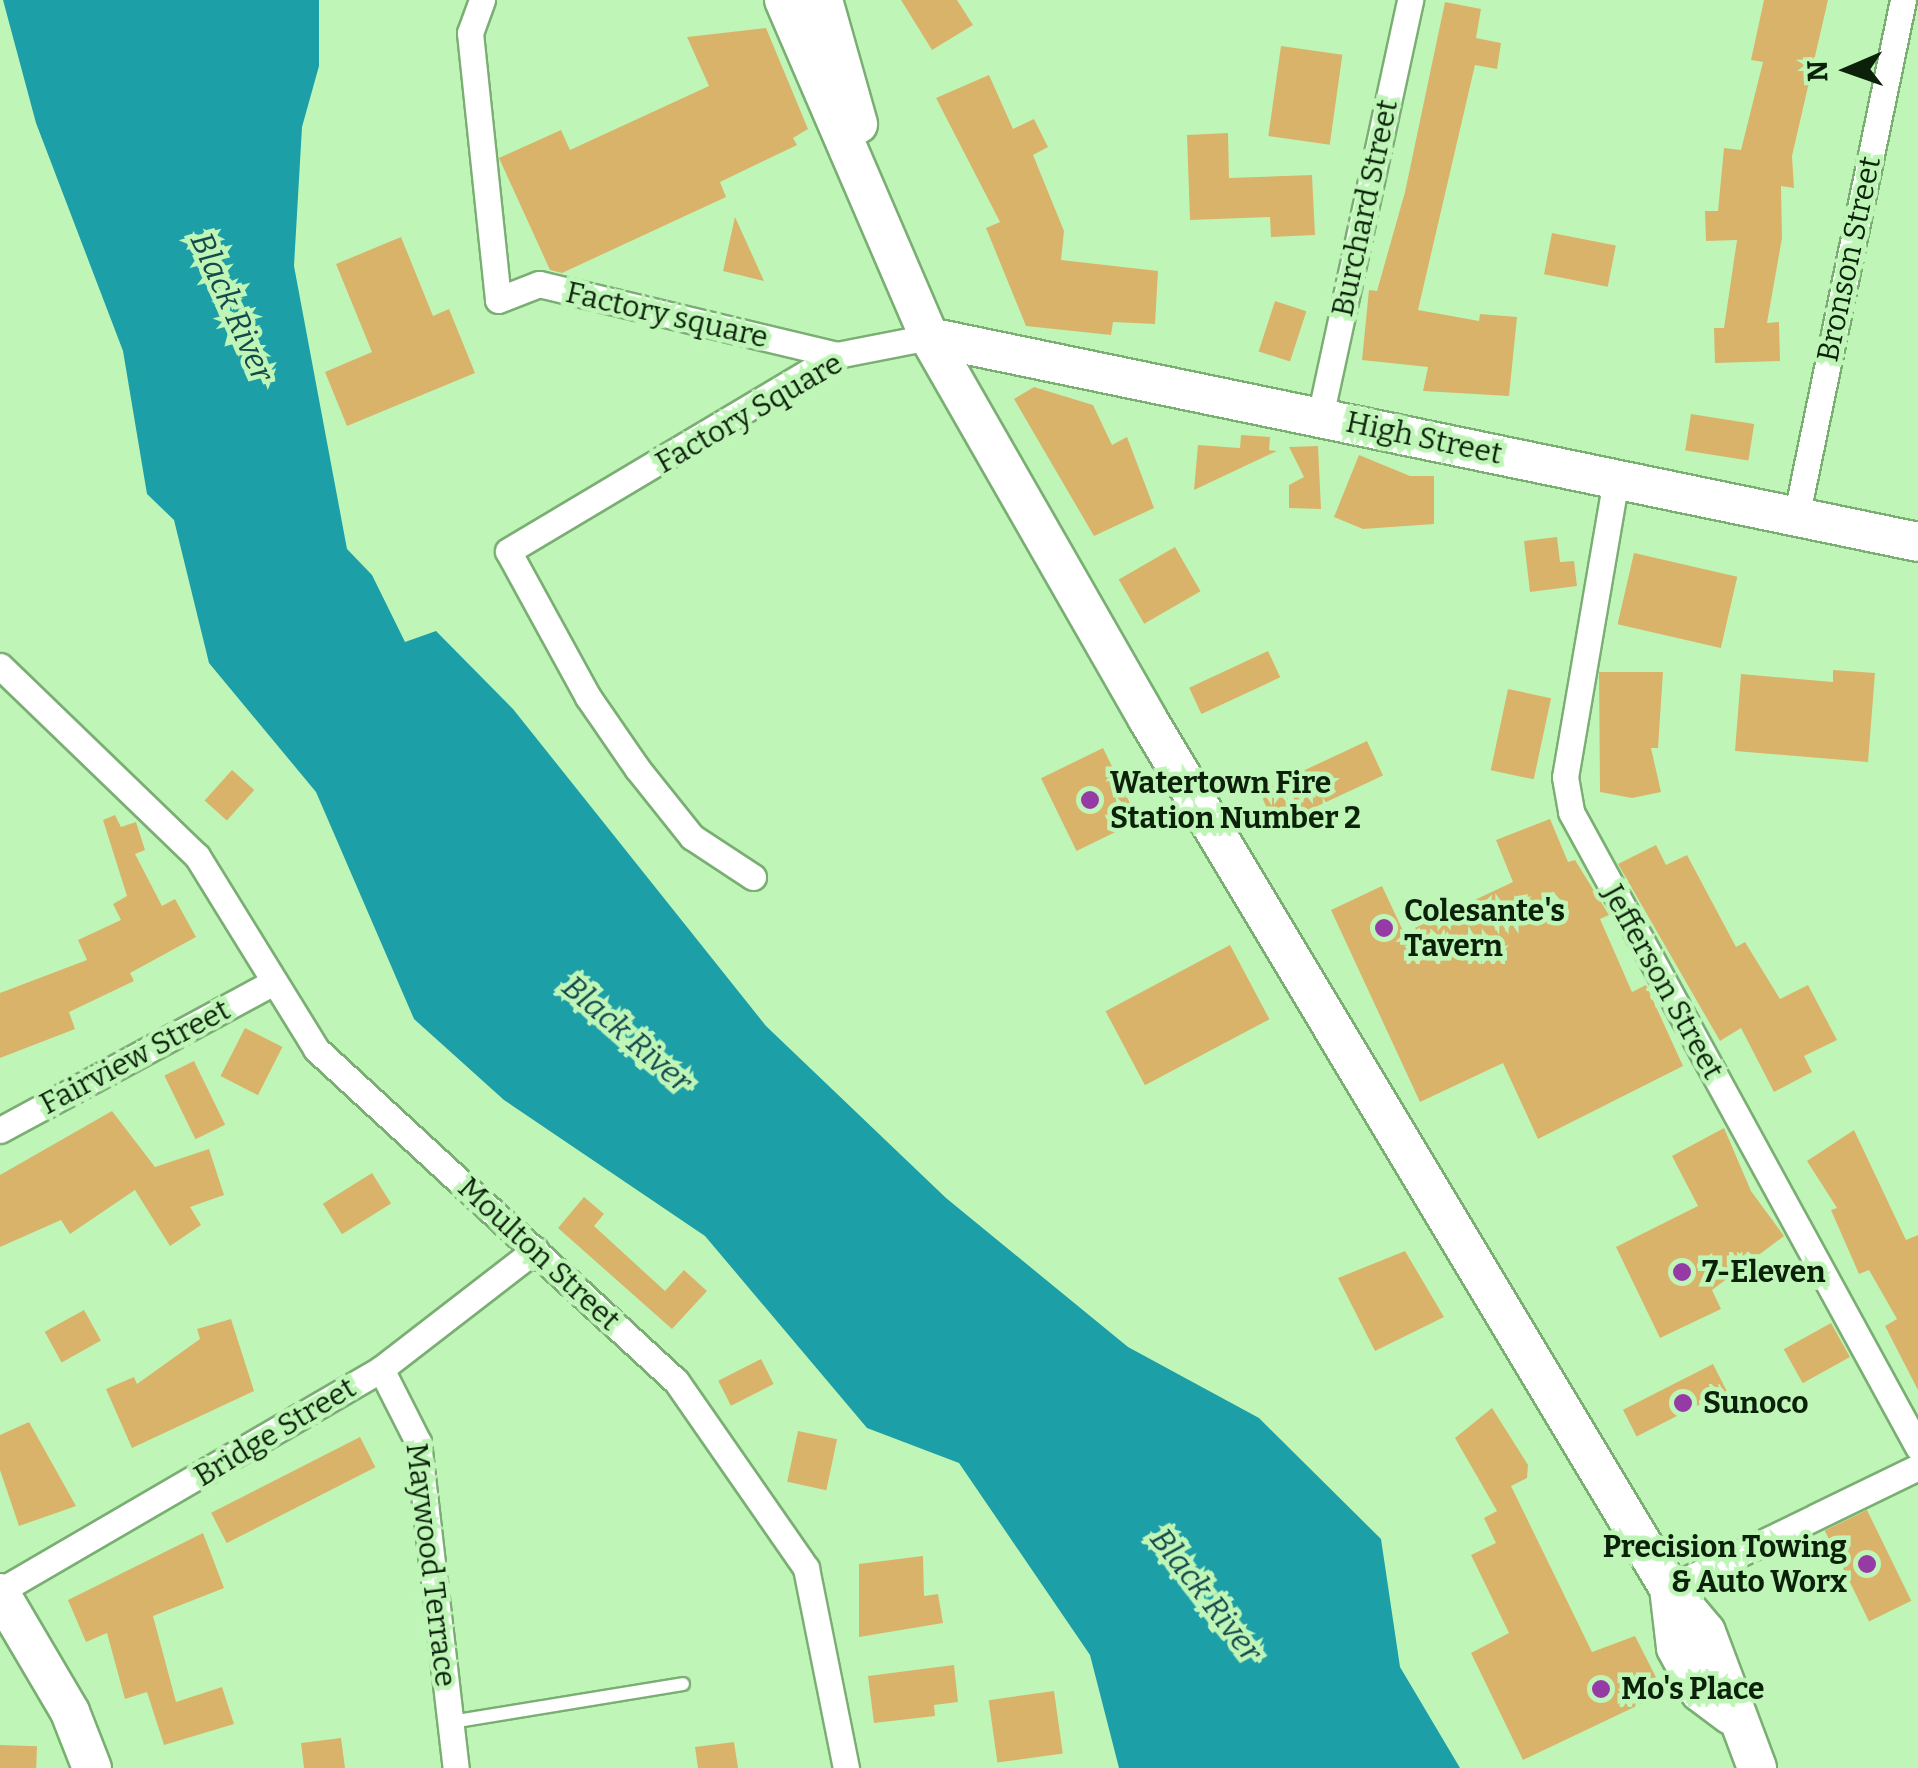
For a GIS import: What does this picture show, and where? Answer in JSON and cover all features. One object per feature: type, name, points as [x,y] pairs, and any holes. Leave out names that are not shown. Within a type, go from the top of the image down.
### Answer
[{"type":"main road","points":[[784,0],[873,195],[929,337],[1148,718],[1668,1588],[1676,1648],[1700,1692],[1734,1718],[1757,1768]]},
{"type":"main road","points":[[823,0],[839,38],[873,195]]},
{"type":"main road","name":"High Street","points":[[929,337],[1918,542]]},
{"type":"main road","points":[[0,1592],[70,1712],[92,1768]]},
{"type":"street","name":"Factory square","points":[[482,0],[470,33],[498,300],[540,284],[837,355]]},
{"type":"street","name":"Burchard Street","points":[[1320,416],[1410,0]]},
{"type":"street","name":"Bronson Street","points":[[1796,518],[1903,0]]},
{"type":"street","name":"Factory Square","points":[[753,876],[692,837],[638,768],[588,696],[508,551],[579,515],[837,355],[929,337]]},
{"type":"street","name":"Jefferson Street","points":[[1616,480],[1565,777],[1570,812],[1918,1447]]},
{"type":"street","name":"Moulton Street","points":[[0,666],[136,791],[197,856],[270,984],[316,1050],[676,1380],[787,1532],[806,1568],[827,1652],[846,1768]]},
{"type":"street","name":"Fairview Street","points":[[0,1130],[270,984]]},
{"type":"street","name":"Bridge Street","points":[[0,1592],[381,1369],[536,1250]]},
{"type":"street","name":"Maywood Terrace","points":[[381,1369],[418,1442],[456,1768]]},
{"type":"street","points":[[1668,1588],[1918,1467]]},
{"type":"lane","points":[[451,1722],[683,1684]]},
{"type":"water","name":"Black River","points":[[3,0],[319,0],[319,66],[302,127],[294,266],[347,549],[372,575],[405,642],[436,631],[513,709],[766,1026],[946,1198],[1128,1347],[1259,1418],[1381,1539],[1400,1667],[1460,1768],[1119,1768],[1090,1655],[959,1463],[867,1428],[705,1236],[504,1100],[414,1019],[316,792],[209,663],[174,520],[147,494],[123,351],[36,123]]},
{"type":"building","points":[[901,0],[957,0],[973,25],[932,50]]},
{"type":"building","points":[[1764,0],[1828,0],[1792,156],[1794,188],[1781,186],[1782,238],[1767,323],[1779,322],[1780,361],[1715,363],[1714,328],[1724,328],[1737,240],[1706,241],[1705,211],[1718,211],[1724,148],[1741,150],[1763,62],[1751,60]]},
{"type":"building","points":[[1445,2],[1481,9],[1476,38],[1501,43],[1497,69],[1475,65],[1418,310],[1479,321],[1480,314],[1517,317],[1509,396],[1423,391],[1428,367],[1362,360],[1369,290],[1377,291],[1405,192]]},
{"type":"building","points":[[766,28],[808,129],[793,138],[797,145],[720,182],[726,197],[562,273],[550,270],[499,158],[561,130],[570,150],[709,86],[687,37]]},
{"type":"building","points":[[1281,46],[1342,55],[1330,145],[1268,136]]},
{"type":"building","points":[[989,75],[1013,129],[1034,119],[1048,147],[1033,155],[1064,231],[1061,260],[1158,271],[1155,324],[1113,322],[1111,335],[1026,326],[986,228],[1000,222],[936,98]]},
{"type":"building","points":[[1228,133],[1229,178],[1312,175],[1315,235],[1271,237],[1270,217],[1190,220],[1187,135]]},
{"type":"building","points":[[735,217],[764,281],[723,271]]},
{"type":"building","points":[[1552,233],[1616,245],[1608,287],[1544,274]]},
{"type":"building","points":[[401,237],[433,316],[449,309],[475,373],[347,426],[325,372],[372,352],[336,264]]},
{"type":"building","points":[[1275,301],[1306,311],[1290,362],[1259,351]]},
{"type":"building","points":[[1034,387],[1093,405],[1112,445],[1127,437],[1154,508],[1094,536],[1014,399]]},
{"type":"building","points":[[1691,414],[1754,424],[1748,461],[1685,451]]},
{"type":"building","points":[[1241,435],[1270,437],[1269,450],[1277,451],[1194,490],[1198,445],[1240,448]]},
{"type":"building","points":[[1318,446],[1321,509],[1289,508],[1289,485],[1304,477],[1289,447]]},
{"type":"building","points":[[1359,455],[1410,476],[1434,476],[1434,524],[1363,529],[1334,517]]},
{"type":"building","points":[[1557,537],[1560,562],[1574,561],[1577,586],[1530,592],[1524,541]]},
{"type":"building","points":[[1175,547],[1200,591],[1144,624],[1119,580]]},
{"type":"building","points":[[1634,553],[1737,577],[1721,648],[1618,624]]},
{"type":"building","points":[[1268,651],[1280,677],[1201,714],[1189,688]]},
{"type":"building","points":[[1833,670],[1875,673],[1868,762],[1735,751],[1741,674],[1833,682]]},
{"type":"building","points":[[1599,672],[1663,672],[1658,748],[1651,748],[1661,792],[1632,798],[1600,792]]},
{"type":"building","points":[[1508,689],[1551,698],[1534,779],[1491,770]]},
{"type":"building","points":[[1367,741],[1383,775],[1275,826],[1259,791]]},
{"type":"building","name":"Watertown Fire Station Number 2","points":[[1103,748],[1139,821],[1076,851],[1041,778]]},
{"type":"building","points":[[232,770],[254,790],[227,821],[205,800]]},
{"type":"building","points":[[115,815],[121,827],[136,822],[145,850],[135,854],[162,906],[175,899],[196,937],[130,973],[134,981],[69,1012],[75,1029],[0,1058],[0,993],[87,960],[78,940],[121,920],[113,904],[127,896],[103,820]]},
{"type":"building","points":[[1550,819],[1568,862],[1575,860],[1609,915],[1600,919],[1632,992],[1646,985],[1683,1066],[1538,1139],[1503,1063],[1420,1102],[1331,910],[1382,886],[1404,933],[1513,882],[1496,840]]},
{"type":"building","points":[[1656,845],[1666,865],[1687,855],[1736,947],[1745,942],[1780,999],[1808,985],[1837,1040],[1804,1056],[1812,1072],[1774,1092],[1741,1028],[1720,1041],[1618,864]]},
{"type":"building","points":[[1230,945],[1269,1019],[1145,1085],[1106,1011]]},
{"type":"building","points":[[245,1028],[282,1047],[258,1095],[220,1076]]},
{"type":"building","points":[[194,1061],[225,1125],[195,1139],[164,1075]]},
{"type":"building","points":[[112,1111],[155,1167],[209,1149],[224,1195],[190,1207],[201,1225],[170,1246],[135,1190],[70,1234],[61,1220],[0,1247],[0,1175]]},
{"type":"building","points":[[1724,1128],[1751,1191],[1784,1236],[1712,1290],[1721,1309],[1660,1338],[1616,1247],[1698,1206],[1672,1156]]},
{"type":"building","points":[[1854,1130],[1906,1240],[1918,1235],[1918,1390],[1885,1326],[1897,1319],[1869,1270],[1859,1274],[1831,1210],[1837,1208],[1807,1161]]},
{"type":"building","points":[[372,1173],[391,1204],[342,1234],[323,1204]]},
{"type":"building","points":[[584,1197],[604,1214],[594,1226],[665,1291],[684,1270],[707,1291],[672,1329],[558,1228]]},
{"type":"building","points":[[1405,1251],[1444,1317],[1375,1351],[1338,1278]]},
{"type":"building","points":[[84,1310],[101,1341],[62,1362],[45,1332]]},
{"type":"building","points":[[231,1319],[254,1391],[132,1448],[106,1389],[134,1377],[137,1384],[200,1339],[197,1329]]},
{"type":"building","points":[[1831,1323],[1850,1357],[1803,1383],[1784,1349]]},
{"type":"building","points":[[761,1359],[774,1384],[731,1406],[718,1381]]},
{"type":"building","points":[[1713,1364],[1727,1391],[1637,1437],[1623,1410]]},
{"type":"building","points":[[1492,1408],[1528,1465],[1527,1478],[1511,1486],[1592,1652],[1635,1636],[1664,1693],[1523,1760],[1471,1653],[1509,1633],[1471,1555],[1496,1543],[1484,1518],[1497,1511],[1455,1438]]},
{"type":"building","points":[[29,1422],[76,1506],[19,1526],[0,1470],[0,1435]]},
{"type":"building","points":[[798,1431],[837,1439],[826,1490],[787,1482]]},
{"type":"building","points":[[360,1437],[375,1467],[227,1543],[211,1513]]},
{"type":"building","name":"Precision Towing & Auto Worx","points":[[1867,1510],[1911,1601],[1869,1621],[1825,1531]]},
{"type":"building","points":[[203,1533],[224,1588],[153,1616],[176,1702],[222,1687],[234,1724],[164,1745],[147,1692],[125,1699],[107,1633],[86,1642],[68,1600]]},
{"type":"building","points":[[923,1556],[924,1596],[938,1594],[943,1623],[859,1637],[859,1564]]},
{"type":"building","points":[[954,1665],[958,1702],[934,1705],[935,1716],[874,1723],[868,1676]]},
{"type":"building","points":[[1054,1691],[1063,1753],[997,1763],[989,1700]]},
{"type":"building","points":[[341,1738],[345,1768],[304,1768],[301,1743]]},
{"type":"building","points":[[734,1742],[738,1768],[698,1768],[695,1747]]},
{"type":"building","points":[[0,1745],[37,1746],[36,1768],[0,1768]]},
{"type":"place","name":"Watertown Fire Station Number 2","points":[[1090,800]]},
{"type":"place","name":"Colesante's Tavern","points":[[1384,928]]},
{"type":"place","name":"7-Eleven","points":[[1682,1272]]},
{"type":"place","name":"Sunoco","points":[[1683,1403]]},
{"type":"place","name":"Precision Towing & Auto Worx","points":[[1867,1564]]},
{"type":"place","name":"Mo's Place","points":[[1601,1689]]}]
